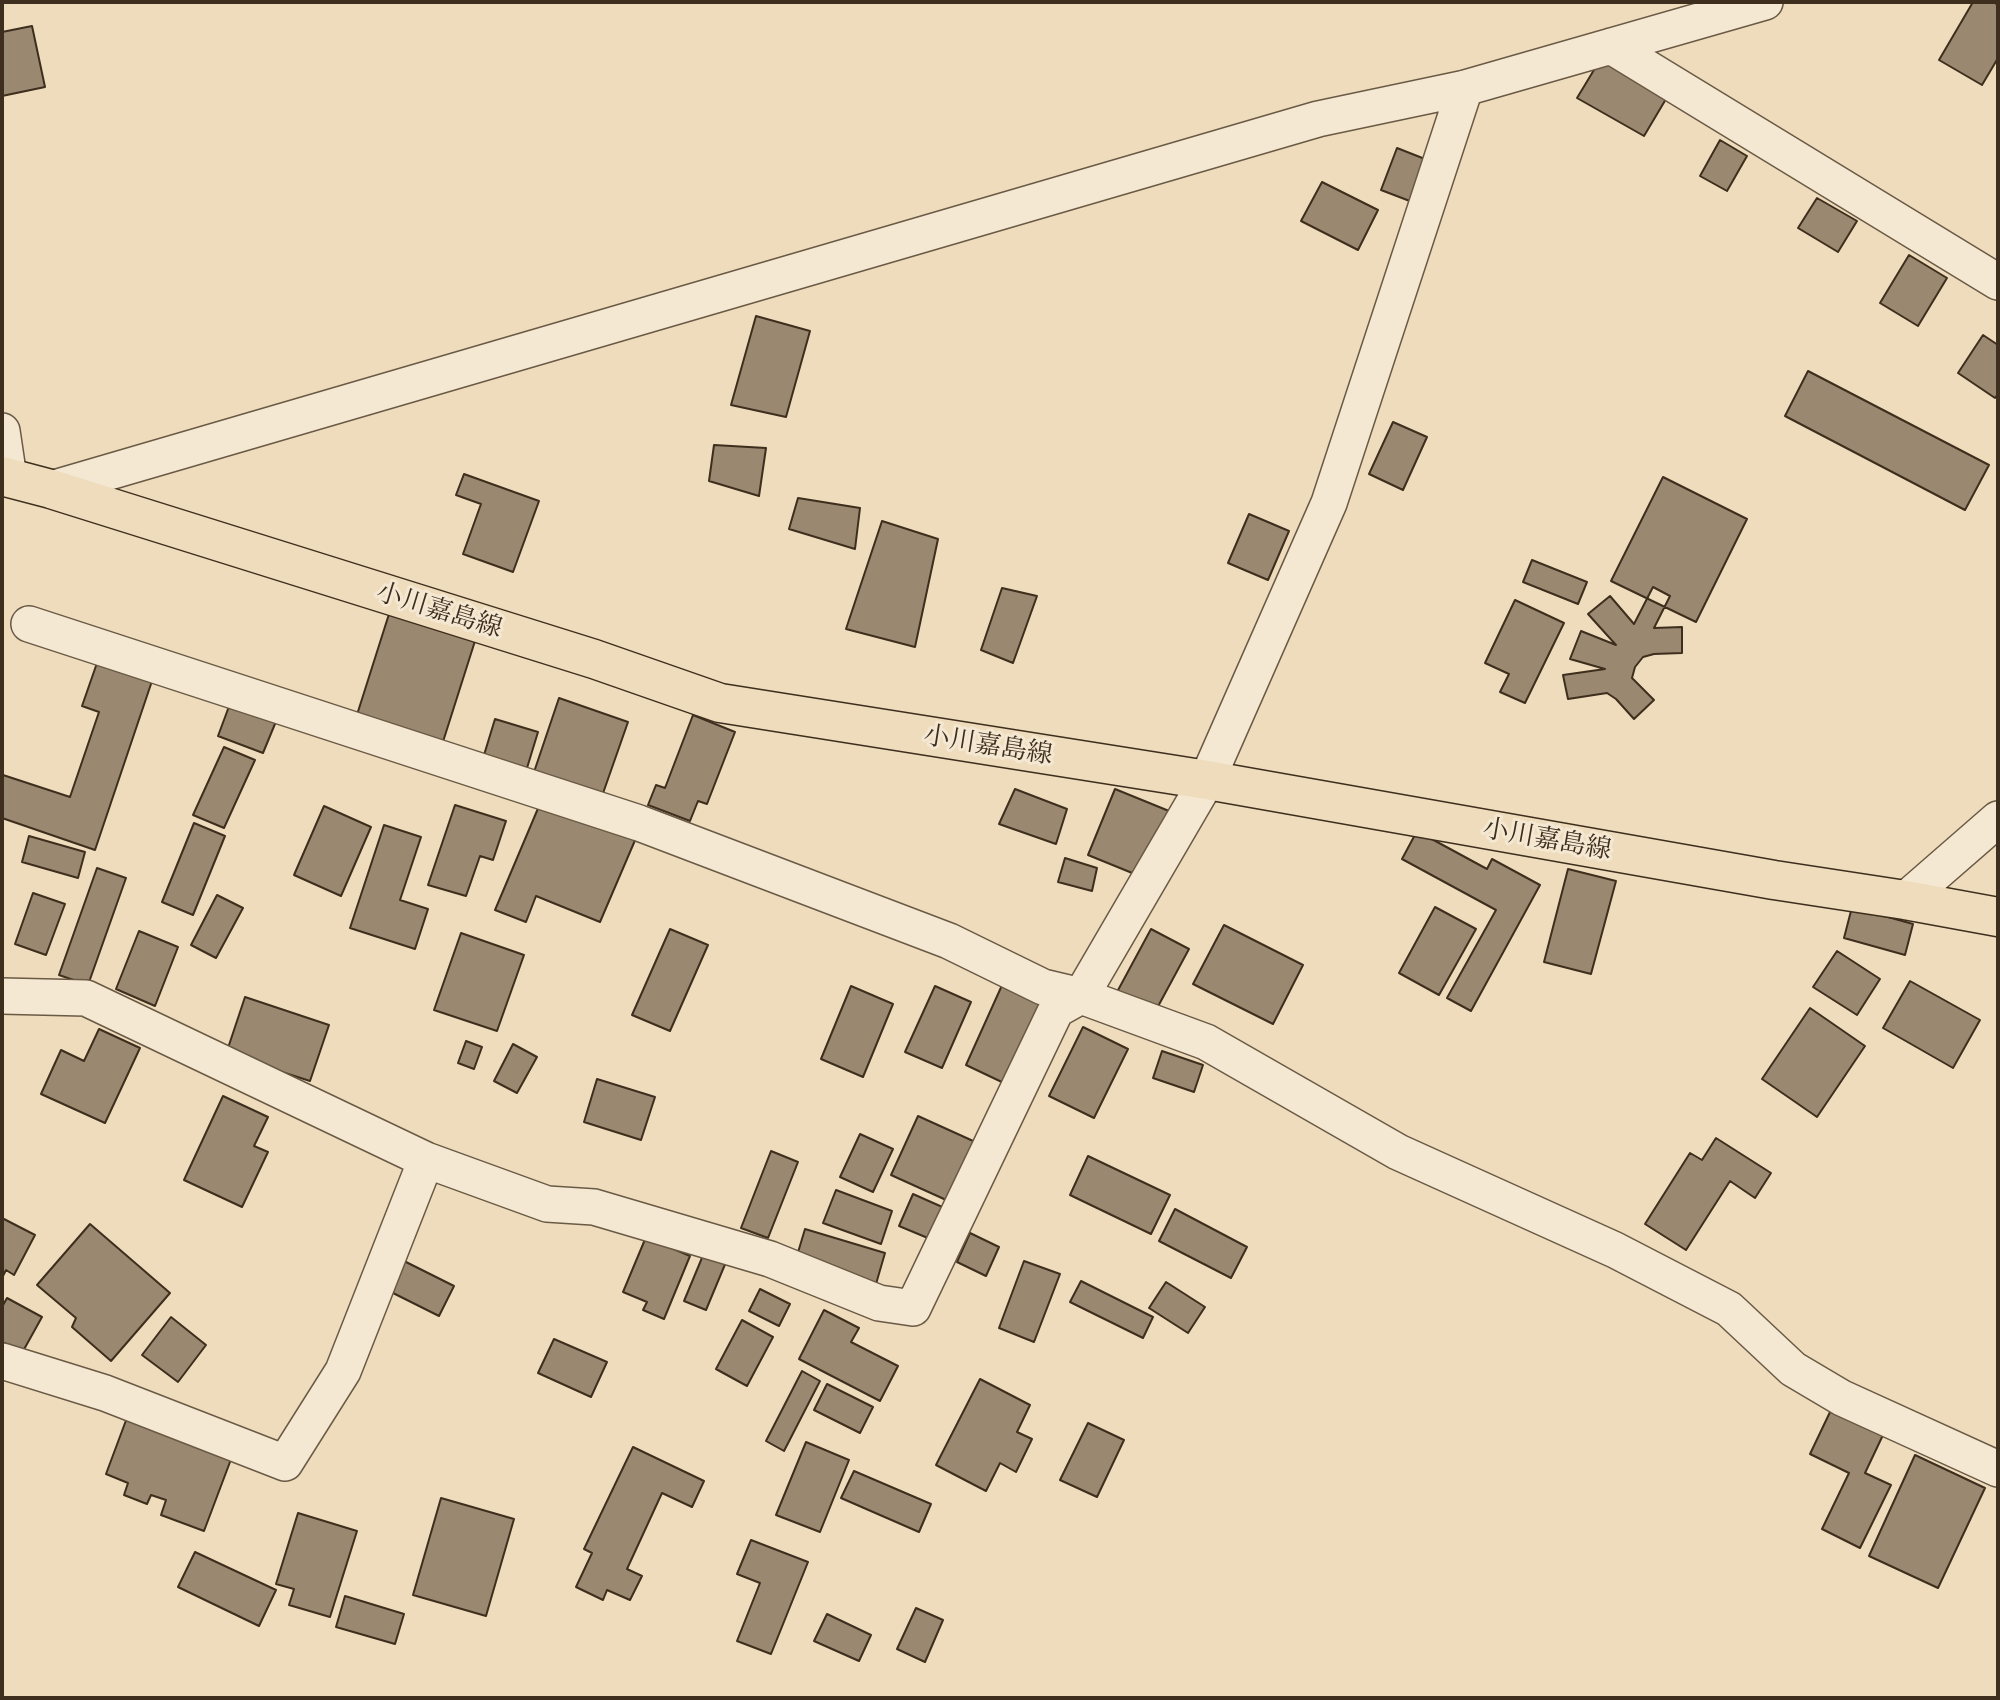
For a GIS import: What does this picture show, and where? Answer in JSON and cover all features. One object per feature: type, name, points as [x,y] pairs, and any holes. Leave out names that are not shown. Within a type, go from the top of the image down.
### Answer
[{"type":"main road","name":"小川嘉島線","points":[[6,477],[594,659],[720,703],[1207,780],[1998,917]]},
{"type":"street","points":[[51,489],[1318,119],[1465,88],[1765,2]]},
{"type":"street","points":[[1611,46],[1998,282]]},
{"type":"street","points":[[2,996],[86,998],[426,1160],[547,1204],[594,1207],[770,1259],[879,1303],[913,1308],[1056,1010],[1081,996],[1207,780],[1329,503],[1465,88]]},
{"type":"street","points":[[2,431],[6,477]]},
{"type":"street","points":[[29,624],[639,823],[949,941],[1043,987],[1081,996],[1206,1042],[1398,1152],[1626,1256],[1729,1309],[1793,1369],[1842,1398],[1998,1469]]},
{"type":"street","points":[[1905,900],[1998,819]]},
{"type":"street","points":[[2,1361],[105,1393],[285,1463],[342,1371],[426,1160]]},
{"type":"building","points":[[1973,2],[1993,2],[1998,5],[1998,58],[1982,85],[1939,60]]},
{"type":"building","points":[[32,26],[45,87],[2,96],[2,32]]},
{"type":"building","points":[[1600,60],[1666,99],[1644,136],[1577,98]]},
{"type":"building","points":[[1720,140],[1747,156],[1727,191],[1700,176]]},
{"type":"building","points":[[1397,148],[1430,161],[1415,203],[1381,190]]},
{"type":"building","points":[[1322,182],[1378,210],[1358,250],[1301,221]]},
{"type":"building","points":[[1817,198],[1857,221],[1838,252],[1798,228]]},
{"type":"building","points":[[1909,255],[1947,278],[1918,326],[1880,303]]},
{"type":"building","points":[[756,316],[810,331],[786,417],[731,405]]},
{"type":"building","points":[[1983,335],[1998,345],[1998,394],[1995,398],[1958,373]]},
{"type":"building","points":[[1808,371],[1989,465],[1965,510],[1785,416]]},
{"type":"building","points":[[1393,422],[1427,437],[1403,490],[1369,474]]},
{"type":"building","points":[[714,445],[766,448],[759,496],[709,481]]},
{"type":"building","points":[[464,474],[539,501],[513,572],[463,554],[481,504],[456,495]]},
{"type":"building","points":[[1663,477],[1747,519],[1696,622],[1611,581]]},
{"type":"building","points":[[798,498],[860,508],[855,549],[789,529]]},
{"type":"building","points":[[1249,514],[1289,531],[1268,580],[1228,563]]},
{"type":"building","points":[[882,521],[938,539],[915,647],[846,629]]},
{"type":"building","points":[[1532,560],[1587,582],[1578,604],[1523,582]]},
{"type":"building","points":[[1653,587],[1670,596],[1654,628],[1682,627],[1682,653],[1643,657],[1635,667],[1632,678],[1654,700],[1634,719],[1607,693],[1568,699],[1563,675],[1605,669],[1570,659],[1581,631],[1616,645],[1588,614],[1610,596],[1634,624]]},
{"type":"building","points":[[1002,588],[1037,596],[1013,663],[981,650]]},
{"type":"building","points":[[1515,600],[1564,623],[1525,703],[1500,692],[1509,674],[1485,663]]},
{"type":"building","points":[[389,614],[475,641],[441,748],[355,721]]},
{"type":"building","points":[[97,663],[152,681],[95,850],[2,818],[2,779],[3,775],[70,797],[99,712],[82,706]]},
{"type":"building","points":[[559,698],[628,722],[601,799],[533,775]]},
{"type":"building","points":[[231,701],[277,719],[263,753],[218,736]]},
{"type":"building","points":[[693,715],[735,732],[707,804],[698,801],[690,821],[648,805],[656,785],[665,788]]},
{"type":"building","points":[[495,719],[538,732],[527,768],[484,755]]},
{"type":"building","points":[[224,747],[255,760],[224,828],[193,815]]},
{"type":"building","points":[[1015,789],[1067,809],[1056,844],[999,824]]},
{"type":"building","points":[[1115,789],[1169,811],[1142,877],[1088,855]]},
{"type":"building","points":[[542,799],[636,838],[600,922],[536,896],[526,922],[495,910]]},
{"type":"building","points":[[455,805],[506,821],[493,860],[480,856],[466,896],[428,885]]},
{"type":"building","points":[[324,806],[371,827],[341,896],[294,875]]},
{"type":"building","points":[[194,823],[225,836],[193,915],[162,902]]},
{"type":"building","points":[[384,825],[421,837],[400,900],[428,909],[415,949],[350,928]]},
{"type":"building","points":[[1417,831],[1487,869],[1492,859],[1540,885],[1471,1011],[1447,998],[1496,910],[1402,859]]},
{"type":"building","points":[[29,836],[85,852],[78,878],[22,862]]},
{"type":"building","points":[[1065,858],[1097,868],[1092,891],[1058,882]]},
{"type":"building","points":[[97,868],[126,878],[88,985],[59,975]]},
{"type":"building","points":[[1568,869],[1616,881],[1591,974],[1544,962]]},
{"type":"building","points":[[33,893],[65,904],[46,955],[15,944]]},
{"type":"building","points":[[217,895],[243,908],[216,958],[191,945]]},
{"type":"building","points":[[1435,907],[1476,929],[1439,995],[1399,973]]},
{"type":"building","points":[[1852,907],[1913,924],[1905,955],[1844,938]]},
{"type":"building","points":[[1224,925],[1303,965],[1273,1024],[1193,984]]},
{"type":"building","points":[[670,929],[708,945],[670,1031],[632,1015]]},
{"type":"building","points":[[1151,929],[1189,949],[1155,1012],[1117,992]]},
{"type":"building","points":[[139,931],[178,947],[155,1006],[116,989]]},
{"type":"building","points":[[461,933],[524,955],[497,1031],[434,1010]]},
{"type":"building","points":[[1837,951],[1880,979],[1857,1015],[1813,987]]},
{"type":"building","points":[[1910,981],[1980,1020],[1953,1068],[1883,1028]]},
{"type":"building","points":[[1003,983],[1044,1001],[1006,1084],[966,1065]]},
{"type":"building","points":[[851,986],[893,1004],[863,1077],[821,1059]]},
{"type":"building","points":[[935,986],[971,1002],[942,1068],[905,1052]]},
{"type":"building","points":[[245,997],[329,1025],[310,1081],[226,1054]]},
{"type":"building","points":[[1810,1008],[1865,1046],[1817,1117],[1762,1079]]},
{"type":"building","points":[[1083,1027],[1128,1049],[1094,1118],[1049,1096]]},
{"type":"building","points":[[99,1029],[140,1048],[105,1123],[41,1094],[61,1050],[84,1061]]},
{"type":"building","points":[[466,1041],[482,1047],[474,1069],[458,1063]]},
{"type":"building","points":[[513,1044],[537,1057],[517,1093],[494,1081]]},
{"type":"building","points":[[1162,1051],[1203,1065],[1194,1092],[1153,1078]]},
{"type":"building","points":[[597,1079],[655,1097],[641,1140],[584,1122]]},
{"type":"building","points":[[223,1096],[268,1117],[254,1146],[268,1152],[242,1207],[184,1180]]},
{"type":"building","points":[[918,1116],[982,1145],[955,1204],[891,1175]]},
{"type":"building","points":[[860,1134],[893,1149],[873,1192],[840,1177]]},
{"type":"building","points":[[1716,1138],[1771,1173],[1755,1198],[1730,1181],[1686,1250],[1645,1224],[1690,1153],[1702,1160]]},
{"type":"building","points":[[771,1151],[798,1162],[768,1238],[741,1228]]},
{"type":"building","points":[[1088,1156],[1170,1195],[1151,1234],[1070,1195]]},
{"type":"building","points":[[836,1190],[892,1211],[881,1244],[823,1223]]},
{"type":"building","points":[[913,1194],[949,1210],[935,1241],[899,1226]]},
{"type":"building","points":[[1175,1209],[1247,1247],[1231,1278],[1159,1241]]},
{"type":"building","points":[[2,1218],[35,1235],[14,1275],[6,1270],[2,1278]]},
{"type":"building","points":[[90,1224],[170,1293],[111,1361],[72,1327],[76,1318],[37,1285]]},
{"type":"building","points":[[805,1229],[885,1253],[876,1284],[796,1259]]},
{"type":"building","points":[[970,1233],[999,1247],[986,1276],[957,1262]]},
{"type":"building","points":[[646,1237],[690,1256],[664,1319],[643,1310],[647,1302],[623,1292]]},
{"type":"building","points":[[704,1253],[726,1262],[706,1310],[684,1301]]},
{"type":"building","points":[[404,1261],[454,1286],[439,1316],[389,1291]]},
{"type":"building","points":[[1024,1261],[1060,1274],[1034,1342],[999,1328]]},
{"type":"building","points":[[1081,1281],[1153,1317],[1143,1338],[1070,1302]]},
{"type":"building","points":[[1166,1282],[1205,1307],[1188,1333],[1149,1308]]},
{"type":"building","points":[[760,1289],[790,1304],[779,1326],[749,1311]]},
{"type":"building","points":[[7,1298],[42,1317],[22,1353],[2,1342],[2,1307]]},
{"type":"building","points":[[824,1310],[859,1328],[851,1342],[898,1366],[880,1401],[799,1359]]},
{"type":"building","points":[[171,1317],[206,1345],[178,1382],[142,1355]]},
{"type":"building","points":[[742,1320],[773,1337],[747,1386],[716,1369]]},
{"type":"building","points":[[554,1339],[607,1362],[591,1397],[538,1373]]},
{"type":"building","points":[[802,1371],[820,1381],[784,1451],[766,1441]]},
{"type":"building","points":[[980,1379],[1030,1405],[1017,1432],[1032,1439],[1016,1472],[1000,1463],[986,1491],[936,1465]]},
{"type":"building","points":[[827,1384],[873,1407],[860,1433],[814,1410]]},
{"type":"building","points":[[1831,1410],[1883,1435],[1865,1473],[1891,1485],[1860,1548],[1822,1529],[1849,1473],[1810,1454]]},
{"type":"building","points":[[128,1415],[233,1454],[204,1531],[161,1515],[166,1500],[151,1495],[147,1504],[124,1495],[128,1483],[106,1474]]},
{"type":"building","points":[[1088,1423],[1124,1440],[1097,1497],[1060,1480]]},
{"type":"building","points":[[806,1442],[849,1460],[820,1532],[776,1515]]},
{"type":"building","points":[[633,1447],[704,1481],[692,1507],[662,1493],[627,1569],[642,1576],[630,1600],[607,1590],[603,1600],[576,1587],[592,1553],[584,1549]]},
{"type":"building","points":[[1915,1455],[1985,1488],[1938,1588],[1869,1556]]},
{"type":"building","points":[[854,1471],[931,1504],[919,1532],[841,1498]]},
{"type":"building","points":[[441,1498],[514,1519],[486,1616],[413,1595]]},
{"type":"building","points":[[298,1513],[357,1531],[330,1617],[289,1605],[294,1589],[276,1584]]},
{"type":"building","points":[[751,1540],[808,1562],[771,1654],[737,1641],[760,1583],[737,1574]]},
{"type":"building","points":[[195,1552],[276,1590],[259,1626],[178,1587]]},
{"type":"building","points":[[345,1596],[404,1614],[395,1644],[336,1627]]},
{"type":"building","points":[[916,1608],[943,1620],[925,1662],[897,1649]]},
{"type":"building","points":[[827,1614],[871,1635],[859,1661],[814,1641]]}]
